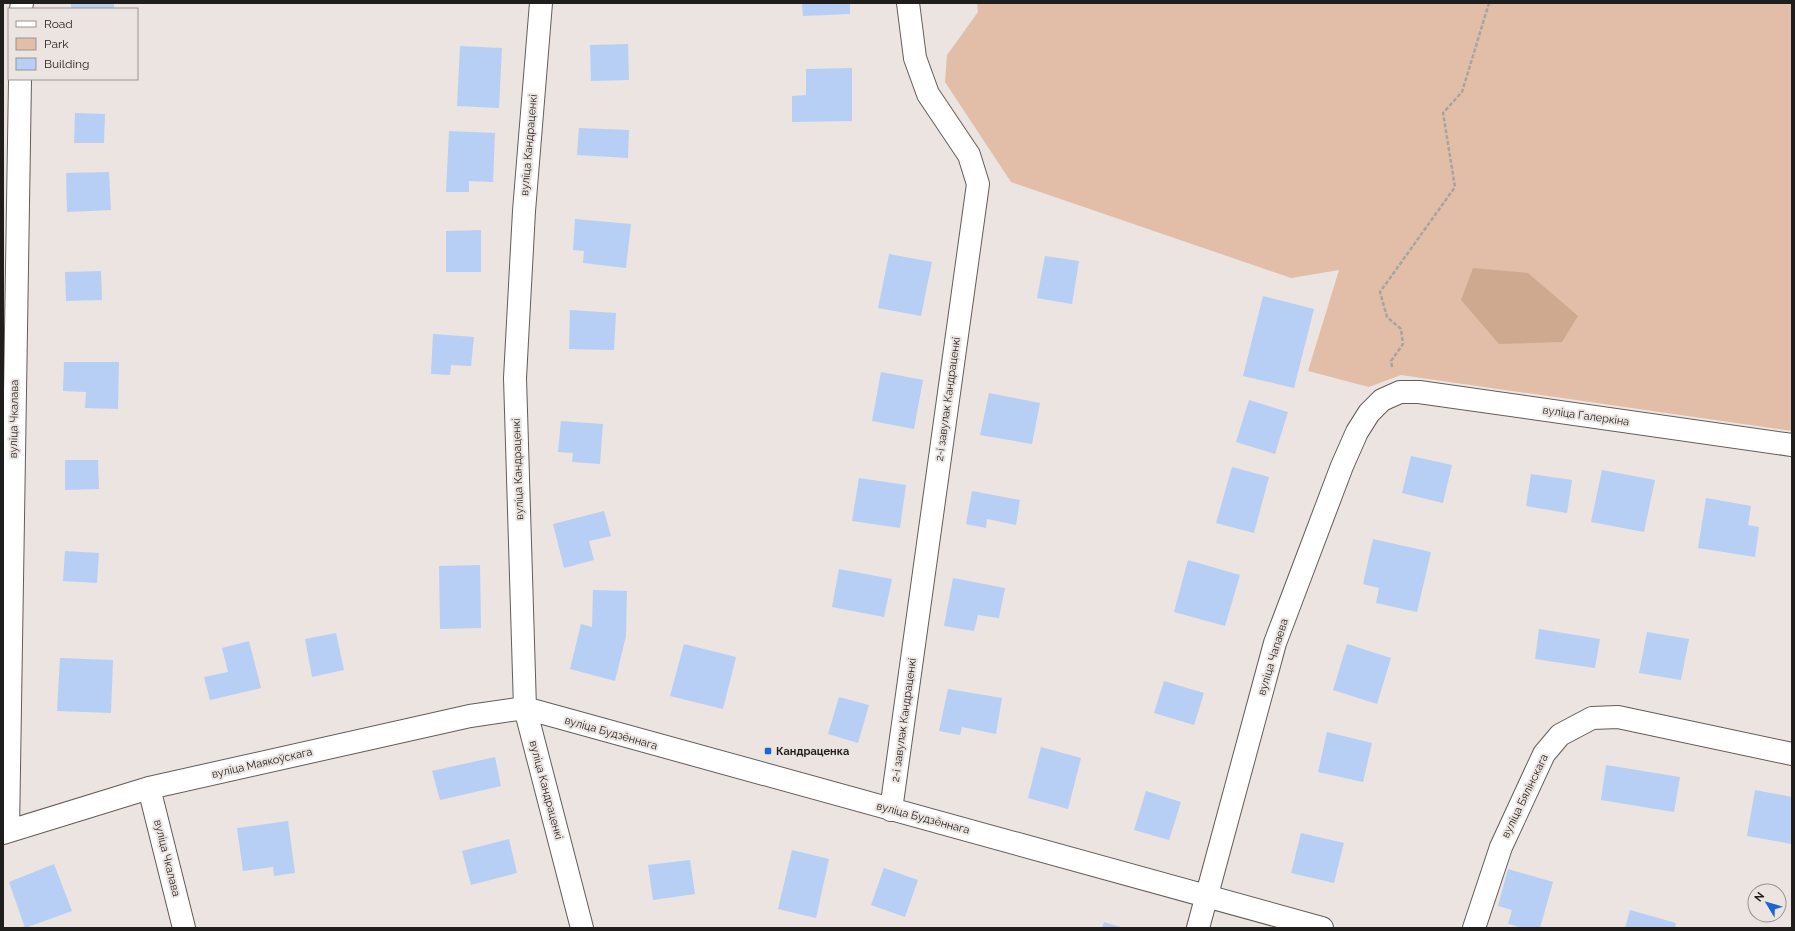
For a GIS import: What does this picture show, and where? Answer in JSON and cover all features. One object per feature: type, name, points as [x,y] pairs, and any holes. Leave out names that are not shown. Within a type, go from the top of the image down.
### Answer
[{"type":"street","name":"вуліца Кандраценкі","points":[[542,3],[524,211],[515,378],[525,708],[582,928]]},
{"type":"street","name":"2-і завулак Кандраценкі","points":[[891,810],[978,184],[969,155],[928,94],[915,58],[908,3]]},
{"type":"street","name":"вуліца Чкалава","points":[[6,832],[10,269],[20,80]]},
{"type":"street","name":"вуліца Галеркіна","points":[[1391,396],[1419,392],[1792,445]]},
{"type":"street","name":"вуліца Чапаева","points":[[1198,928],[1275,643],[1342,466],[1357,432],[1369,413],[1391,396]]},
{"type":"street","name":"вуліца Маякоўскага","points":[[6,832],[149,788],[470,716],[525,708]]},
{"type":"street","name":"вуліца Будзённага","points":[[525,708],[1322,928]]},
{"type":"street","name":"вуліца Бялінскага","points":[[1474,928],[1501,847],[1544,754],[1560,735],[1592,718],[1618,717],[1792,754]]},
{"type":"street","name":"вуліца Чкалава","points":[[149,788],[184,928]]},
{"type":"path","points":[[1391,396],[1391,362],[1403,344],[1401,329],[1387,317],[1380,292],[1455,187],[1443,113],[1462,92],[1489,3]]},
{"type":"green space","points":[[977,3],[1792,3],[1792,431],[1401,375],[1369,387],[1308,371],[1339,270],[1291,278],[1011,182],[945,82],[947,55],[978,12]]},
{"type":"shaded area","points":[[1473,268],[1528,273],[1578,316],[1562,342],[1499,344],[1461,300]]},
{"type":"building","points":[[71,3],[114,3],[114,8],[71,8]]},
{"type":"building","points":[[802,3],[850,3],[850,14],[803,16]]},
{"type":"building","points":[[628,44],[629,80],[591,81],[590,45]]},
{"type":"building","points":[[460,46],[502,48],[499,108],[457,106]]},
{"type":"building","points":[[852,68],[852,121],[792,122],[792,96],[806,95],[806,69]]},
{"type":"building","points":[[75,113],[105,114],[104,143],[74,143]]},
{"type":"building","points":[[579,128],[629,130],[628,158],[577,155]]},
{"type":"building","points":[[449,131],[495,133],[493,182],[469,181],[469,192],[446,192]]},
{"type":"building","points":[[109,172],[111,210],[67,212],[66,173]]},
{"type":"building","points":[[575,219],[631,224],[626,268],[583,263],[584,251],[573,250]]},
{"type":"building","points":[[481,230],[481,272],[446,272],[446,231]]},
{"type":"building","points":[[889,254],[932,262],[921,316],[878,308]]},
{"type":"building","points":[[1045,256],[1079,261],[1072,304],[1037,298]]},
{"type":"building","points":[[101,271],[102,300],[66,301],[65,272]]},
{"type":"building","points":[[1263,296],[1314,309],[1294,388],[1243,376]]},
{"type":"building","points":[[570,310],[616,313],[614,350],[569,349]]},
{"type":"building","points":[[433,334],[474,337],[471,366],[451,365],[450,375],[431,374]]},
{"type":"building","points":[[64,362],[119,362],[118,409],[85,408],[86,392],[63,391]]},
{"type":"building","points":[[881,372],[923,380],[914,429],[872,421]]},
{"type":"building","points":[[989,393],[1040,403],[1032,444],[980,435]]},
{"type":"building","points":[[1249,400],[1288,412],[1275,454],[1236,442]]},
{"type":"building","points":[[561,421],[603,424],[600,464],[572,462],[573,453],[558,452]]},
{"type":"building","points":[[1411,456],[1452,465],[1443,503],[1402,493]]},
{"type":"building","points":[[65,460],[98,460],[99,489],[65,490]]},
{"type":"building","points":[[1232,467],[1269,477],[1254,533],[1216,523]]},
{"type":"building","points":[[1602,470],[1655,480],[1644,532],[1591,522]]},
{"type":"building","points":[[1531,474],[1572,480],[1567,513],[1526,506]]},
{"type":"building","points":[[859,478],[906,485],[900,528],[852,521]]},
{"type":"building","points":[[972,491],[1020,500],[1016,525],[987,519],[986,528],[966,524]]},
{"type":"building","points":[[1706,498],[1751,506],[1748,525],[1759,527],[1755,557],[1698,548]]},
{"type":"building","points":[[604,511],[611,536],[589,541],[594,560],[564,568],[553,524]]},
{"type":"building","points":[[1373,539],[1431,552],[1417,612],[1376,603],[1379,588],[1363,584]]},
{"type":"building","points":[[65,551],[99,553],[97,583],[63,581]]},
{"type":"building","points":[[1188,560],[1240,575],[1225,626],[1174,612]]},
{"type":"building","points":[[480,565],[481,628],[440,629],[439,566]]},
{"type":"building","points":[[839,569],[892,579],[884,617],[832,607]]},
{"type":"building","points":[[953,578],[1005,588],[999,618],[978,615],[974,631],[944,626]]},
{"type":"building","points":[[593,590],[627,591],[626,636],[615,681],[570,669],[581,624],[592,627]]},
{"type":"building","points":[[1539,629],[1600,639],[1595,668],[1535,659]]},
{"type":"building","points":[[1647,632],[1689,639],[1681,680],[1639,673]]},
{"type":"building","points":[[336,633],[344,670],[312,677],[305,639]]},
{"type":"building","points":[[249,641],[261,688],[210,700],[204,677],[228,672],[222,648]]},
{"type":"building","points":[[684,644],[736,657],[723,709],[670,696]]},
{"type":"building","points":[[1347,644],[1391,658],[1377,704],[1333,690]]},
{"type":"building","points":[[60,658],[113,660],[111,713],[57,711]]},
{"type":"building","points":[[1164,681],[1204,693],[1194,725],[1154,713]]},
{"type":"building","points":[[948,689],[1002,698],[996,734],[962,727],[960,735],[939,731]]},
{"type":"building","points":[[839,697],[869,705],[858,743],[828,734]]},
{"type":"building","points":[[1327,732],[1372,743],[1363,782],[1318,772]]},
{"type":"building","points":[[1041,747],[1081,758],[1068,809],[1028,798]]},
{"type":"building","points":[[495,757],[501,786],[440,800],[432,771]]},
{"type":"building","points":[[1606,765],[1680,777],[1674,812],[1601,800]]},
{"type":"building","points":[[1755,790],[1792,797],[1792,844],[1747,836]]},
{"type":"building","points":[[1146,791],[1181,802],[1169,840],[1134,830]]},
{"type":"building","points":[[288,821],[295,873],[274,876],[273,867],[243,871],[237,828]]},
{"type":"building","points":[[1301,833],[1344,843],[1334,883],[1291,873]]},
{"type":"building","points":[[509,839],[517,873],[471,885],[462,851]]},
{"type":"building","points":[[792,850],[829,859],[816,918],[778,909]]},
{"type":"building","points":[[690,860],[695,894],[653,900],[648,865]]},
{"type":"building","points":[[54,864],[72,911],[25,928],[9,882]]},
{"type":"building","points":[[884,868],[918,880],[905,917],[871,905]]},
{"type":"building","points":[[1508,869],[1553,882],[1540,928],[1523,928],[1508,924],[1512,910],[1498,906]]},
{"type":"building","points":[[1630,910],[1676,923],[1675,928],[1625,928]]},
{"type":"building","points":[[1104,922],[1124,928],[1102,928]]},
{"type":"place","name":"Кандраценка","points":[[768,751]]}]
